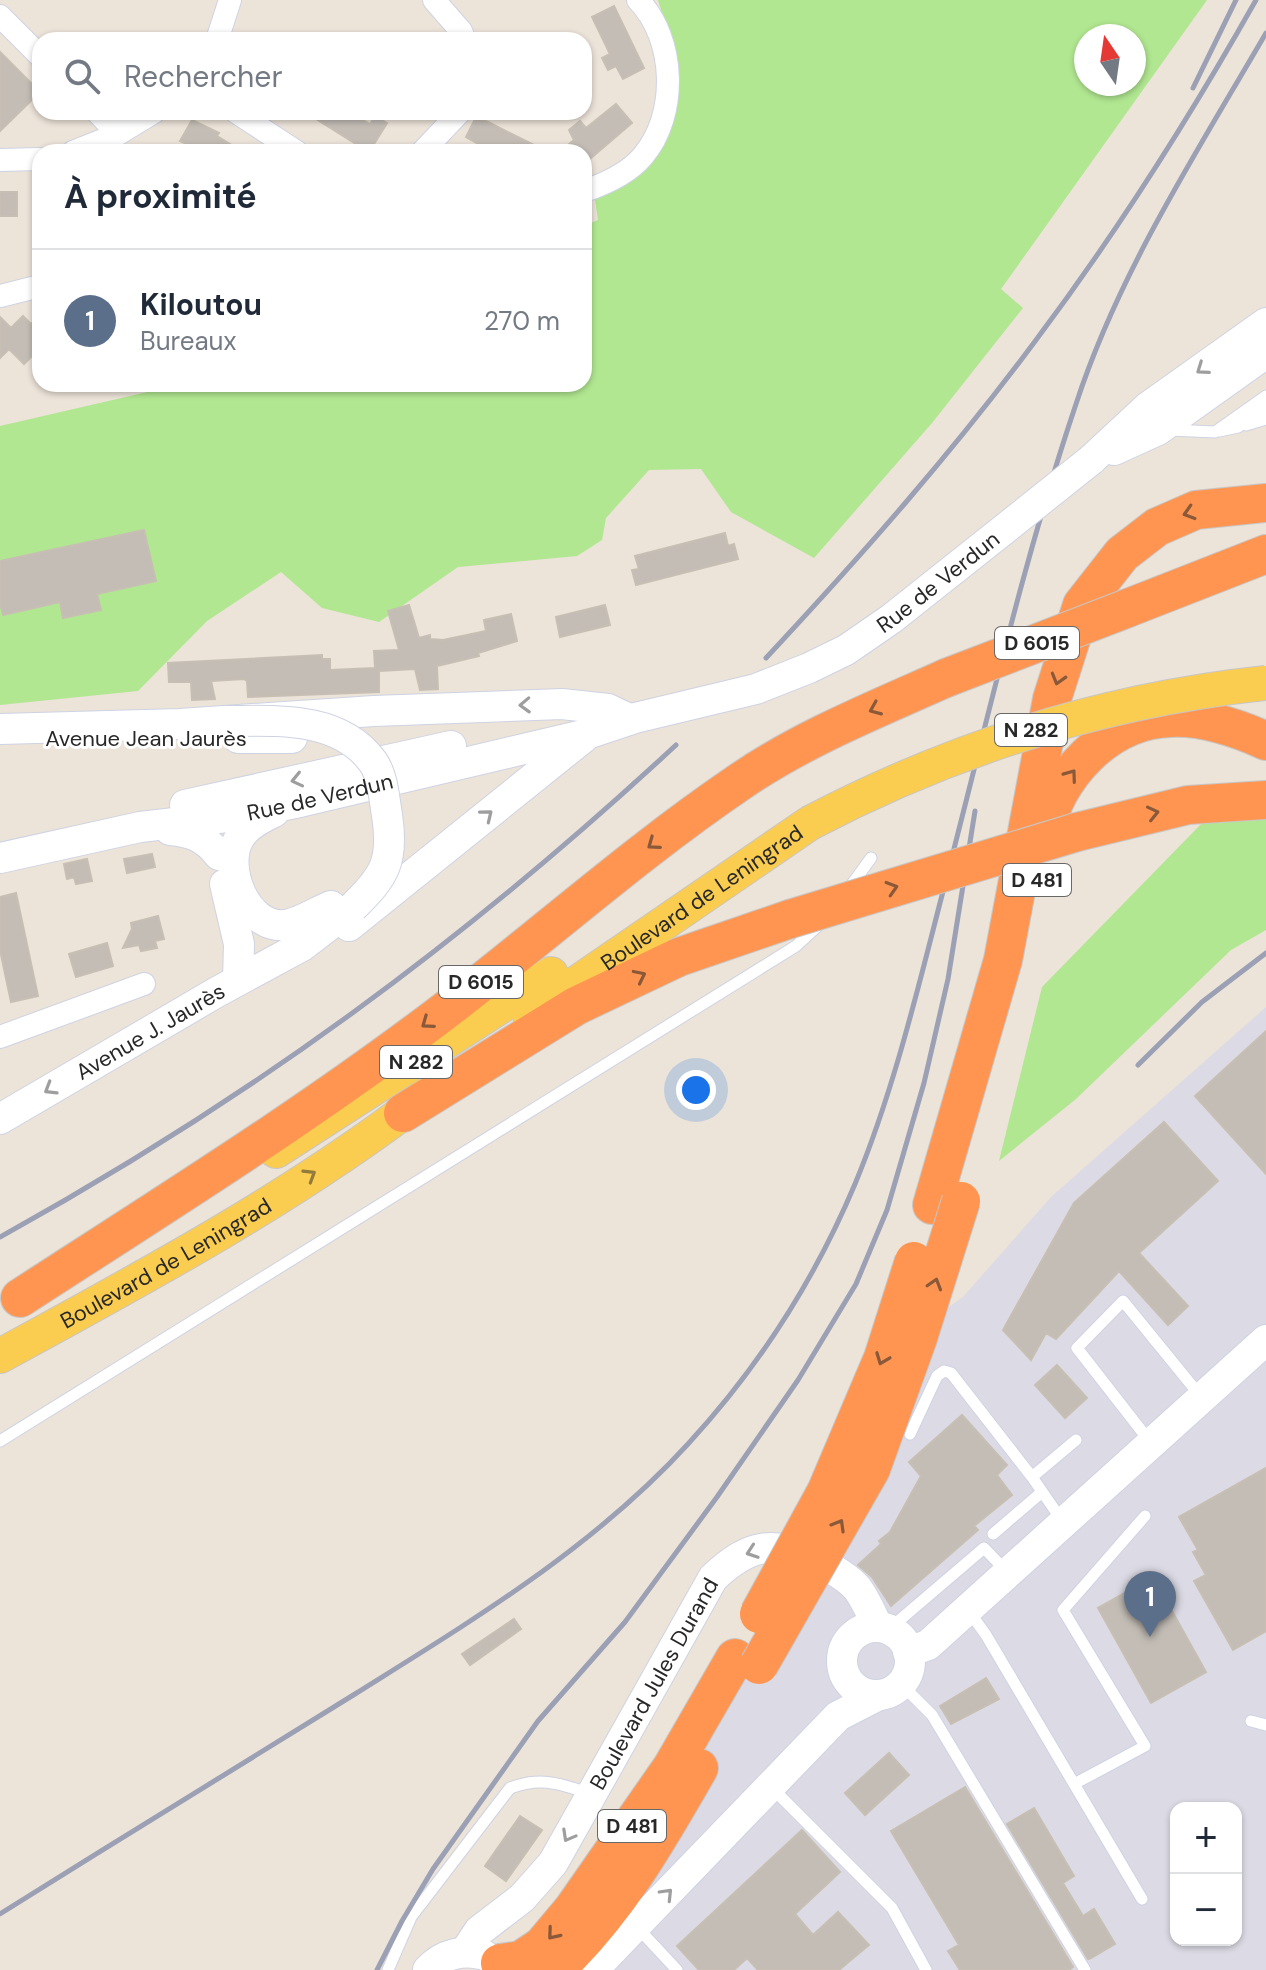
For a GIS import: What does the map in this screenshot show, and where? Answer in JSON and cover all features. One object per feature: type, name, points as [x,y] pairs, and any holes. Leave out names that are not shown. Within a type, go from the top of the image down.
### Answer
[{"type":"highway","name":"D 481","points":[[946,1203],[1003,960],[1052,699],[1082,605],[1122,554],[1165,523],[1196,510],[1266,503]]},
{"type":"highway","name":"D 6015","points":[[10,1302],[286,1125],[449,1008],[634,859],[742,780],[862,715],[946,678],[1266,554]]},
{"type":"highway","name":"D 481","points":[[555,1970],[577,1950],[638,1872],[747,1662],[826,1492],[946,1203],[1034,900],[1045,826],[1065,782],[1099,744],[1131,727],[1159,719],[1173,717],[1211,723],[1266,741]]},
{"type":"highway","points":[[403,1113],[576,1006],[679,957],[790,919],[1077,832],[1188,805],[1266,800]]},
{"type":"highway","name":"D 481","points":[[491,1962],[521,1960],[542,1946],[573,1909],[747,1662]]},
{"type":"main road","name":"Rue de Verdun","points":[[0,858],[140,827],[227,817],[300,802],[587,734],[632,718],[756,689],[809,668],[846,650],[891,619],[1091,460],[1148,407],[1266,323]]},
{"type":"main road","name":"Rue de Verdun","points":[[1091,460],[1158,430],[1266,353]]},
{"type":"main road","name":"N 282","points":[[810,823],[878,787],[1018,734],[1163,698],[1266,683]]},
{"type":"main road","points":[[225,721],[562,704],[608,709],[632,718]]},
{"type":"main road","name":"Rue de Verdun","points":[[0,849],[470,742],[602,719],[632,718]]},
{"type":"main road","points":[[225,721],[298,722],[336,733],[359,747],[374,764],[383,789],[389,843],[383,873],[377,883],[342,907],[302,946]]},
{"type":"main road","name":"Avenue Jean Jaurès","points":[[0,729],[225,721]]},
{"type":"main road","name":"Avenue J. Jaurès","points":[[0,1119],[238,980],[302,946],[330,940],[587,734]]},
{"type":"main road","name":"Avenue Jean Jaurès","points":[[0,736],[292,738],[318,742],[339,754],[358,776],[371,814],[373,837],[361,878],[342,907]]},
{"type":"main road","points":[[238,980],[239,944],[219,855],[219,834],[233,806],[263,787]]},
{"type":"main road","points":[[300,802],[270,814],[245,829],[237,840],[234,858],[237,883],[248,909],[265,921],[286,925],[342,907]]},
{"type":"main road","name":"Boulevard de Leningrad","points":[[10,1302],[151,1228],[340,1112],[643,914],[810,823]]},
{"type":"main road","name":"Boulevard de Leningrad","points":[[0,1356],[146,1276],[403,1113],[525,1018],[810,823]]},
{"type":"main road","points":[[140,827],[190,831],[212,846],[219,855]]},
{"type":"main road","points":[[908,1652],[928,1645],[1266,1340]]},
{"type":"main road","name":"Boulevard Jules Durand","points":[[491,1962],[479,1931],[522,1898],[553,1863],[713,1578],[741,1555],[769,1547],[790,1549],[826,1565],[856,1587],[883,1628]]},
{"type":"main road","points":[[593,1970],[838,1716],[889,1690],[909,1669],[904,1642],[883,1628],[857,1633],[844,1650],[841,1661],[848,1681],[866,1694],[889,1690]]},
{"type":"main road","points":[[428,1970],[448,1955],[491,1962]]},
{"type":"street","points":[[220,32],[230,0]]},
{"type":"street","points":[[434,0],[461,32]]},
{"type":"street","points":[[592,188],[612,181],[642,157],[659,128],[668,91],[666,53],[649,11],[638,0]]},
{"type":"street","points":[[0,16],[32,48]]},
{"type":"street","points":[[105,120],[118,134]]},
{"type":"street","points":[[93,144],[141,120]]},
{"type":"street","points":[[248,120],[285,144]]},
{"type":"street","points":[[435,144],[454,120]]},
{"type":"street","points":[[0,160],[32,159]]},
{"type":"street","points":[[0,296],[32,288]]},
{"type":"street","points":[[0,1037],[144,984]]},
{"type":"lane","points":[[1215,432],[1266,396]]},
{"type":"lane","points":[[1238,427],[1266,407]]},
{"type":"lane","points":[[1158,430],[1215,432],[1266,419]]},
{"type":"lane","points":[[0,1441],[796,946],[818,927],[871,858]]},
{"type":"lane","points":[[1151,1443],[1077,1348],[1123,1301],[1202,1398]]},
{"type":"lane","points":[[910,1434],[937,1376],[944,1371],[951,1373],[1032,1477],[1064,1524]]},
{"type":"lane","points":[[1032,1477],[1076,1440]]},
{"type":"lane","points":[[993,1534],[1042,1492]]},
{"type":"lane","points":[[1074,1784],[1145,1746],[1063,1610],[1145,1516]]},
{"type":"lane","points":[[883,1628],[984,1548],[1008,1573]]},
{"type":"lane","points":[[968,1610],[986,1635],[1142,1899]]},
{"type":"lane","points":[[889,1690],[932,1715],[1085,1970]]},
{"type":"lane","points":[[1251,1721],[1266,1725]]},
{"type":"lane","points":[[388,1970],[411,1917],[510,1788],[529,1781],[553,1782],[592,1794]]},
{"type":"lane","points":[[771,1786],[892,1908],[926,1970]]},
{"type":"lane","points":[[636,1926],[677,1970]]},
{"type":"shaded area","points":[[1266,1007],[1266,1970],[503,1970],[743,1665],[870,1363],[963,1297],[1051,1197]]},
{"type":"green space","points":[[658,0],[1207,0],[1146,86],[1146,24],[1074,24],[1074,96],[1139,96],[1001,289],[1023,308],[932,423],[814,558],[731,512],[701,469],[649,470],[606,518],[602,540],[577,556],[458,567],[379,622],[322,608],[281,572],[207,621],[138,691],[0,705],[0,426],[147,392],[592,392],[592,223],[598,220],[594,193],[662,128],[667,29]]},
{"type":"green space","points":[[1266,819],[1266,930],[1231,950],[1076,1099],[999,1161],[1042,987],[1205,820]]},
{"type":"building","points":[[614,6],[644,68],[623,79],[616,66],[608,70],[602,58],[610,54],[592,17]]},
{"type":"building","points":[[0,52],[32,84],[32,100],[0,131]]},
{"type":"building","points":[[616,104],[632,123],[592,157],[592,144],[569,144],[574,140],[569,130],[580,121],[586,128]]},
{"type":"building","points":[[192,120],[219,133],[217,136],[230,144],[187,144],[180,141]]},
{"type":"building","points":[[318,120],[363,120],[370,124],[372,120],[382,120],[387,123],[374,144],[356,144]]},
{"type":"building","points":[[474,120],[483,120],[532,144],[479,144],[466,137]]},
{"type":"building","points":[[0,192],[17,192],[17,216],[0,216]]},
{"type":"building","points":[[23,316],[32,323],[32,356],[24,364],[9,349],[0,358],[0,317],[11,328]]},
{"type":"building","points":[[144,530],[156,581],[97,594],[101,610],[63,618],[60,602],[3,615],[0,561]]},
{"type":"building","points":[[725,533],[728,546],[734,544],[738,559],[636,585],[632,570],[639,569],[635,556]]},
{"type":"building","points":[[409,605],[419,638],[430,635],[430,639],[443,640],[486,631],[484,620],[511,614],[517,641],[478,653],[479,656],[437,666],[438,689],[420,690],[415,669],[379,671],[379,692],[248,697],[247,681],[244,679],[211,681],[215,699],[192,700],[191,682],[169,682],[168,663],[322,655],[322,659],[330,659],[330,670],[375,668],[374,651],[399,650],[388,611]]},
{"type":"building","points":[[605,605],[610,625],[560,637],[556,617]]},
{"type":"building","points":[[152,854],[155,867],[127,873],[124,859]]},
{"type":"building","points":[[87,859],[92,881],[76,884],[74,877],[67,879],[64,864]]},
{"type":"building","points":[[16,893],[38,996],[11,1002],[0,950],[0,897]]},
{"type":"building","points":[[158,916],[164,939],[155,941],[157,948],[141,951],[139,945],[123,948],[132,929],[131,923]]},
{"type":"building","points":[[107,943],[113,966],[76,977],[69,954]]},
{"type":"building","points":[[1266,1031],[1266,1174],[1195,1096]]},
{"type":"building","points":[[1164,1122],[1218,1181],[1139,1253],[1188,1306],[1168,1325],[1119,1271],[1056,1339],[1046,1333],[1031,1360],[1003,1330],[1074,1203]]},
{"type":"building","points":[[1057,1365],[1087,1398],[1065,1418],[1035,1385]]},
{"type":"building","points":[[962,1415],[1007,1465],[997,1475],[1012,1495],[974,1526],[978,1530],[891,1606],[872,1577],[858,1565],[890,1532],[921,1476],[909,1462]]},
{"type":"building","points":[[1266,1468],[1266,1631],[1233,1650],[1194,1581],[1206,1575],[1193,1552],[1198,1550],[1179,1517]]},
{"type":"building","points":[[1153,1577],[1206,1672],[1151,1703],[1098,1608]]},
{"type":"building","points":[[514,1619],[521,1629],[470,1665],[462,1654]]},
{"type":"building","points":[[986,1678],[999,1699],[951,1724],[940,1706]]},
{"type":"building","points":[[889,1753],[909,1775],[865,1815],[845,1793]]},
{"type":"building","points":[[965,1787],[1073,1967],[1069,1970],[960,1970],[948,1951],[959,1945],[891,1831]]},
{"type":"building","points":[[1034,1808],[1074,1876],[1063,1883],[1083,1916],[1094,1909],[1115,1944],[1091,1958],[1088,1959],[1007,1824]]},
{"type":"building","points":[[520,1816],[542,1830],[506,1881],[485,1866]]},
{"type":"building","points":[[802,1830],[840,1872],[795,1914],[813,1935],[838,1912],[869,1945],[839,1970],[758,1970],[747,1958],[734,1970],[699,1970],[677,1946]]},
{"type":"railway","points":[[1193,88],[1236,0]]},
{"type":"railway","points":[[766,658],[906,503],[1036,340],[1152,173],[1256,0]]},
{"type":"railway","points":[[0,1914],[487,1610],[572,1549],[651,1482],[688,1444],[738,1385],[783,1321],[839,1219],[883,1109],[917,993],[1023,579],[1057,462],[1094,355],[1114,307],[1161,214],[1266,33]]},
{"type":"railway","points":[[0,1237],[182,1129],[354,1012],[517,885],[676,745]]},
{"type":"railway","points":[[377,1970],[433,1869],[538,1721],[625,1622],[717,1497],[798,1380],[856,1284],[887,1210],[924,1083],[948,979],[975,811]]},
{"type":"railway","points":[[1138,1065],[1202,1002],[1266,953]]},
{"type":"place","name":"Kiloutou","points":[[1150,1637]]}]
